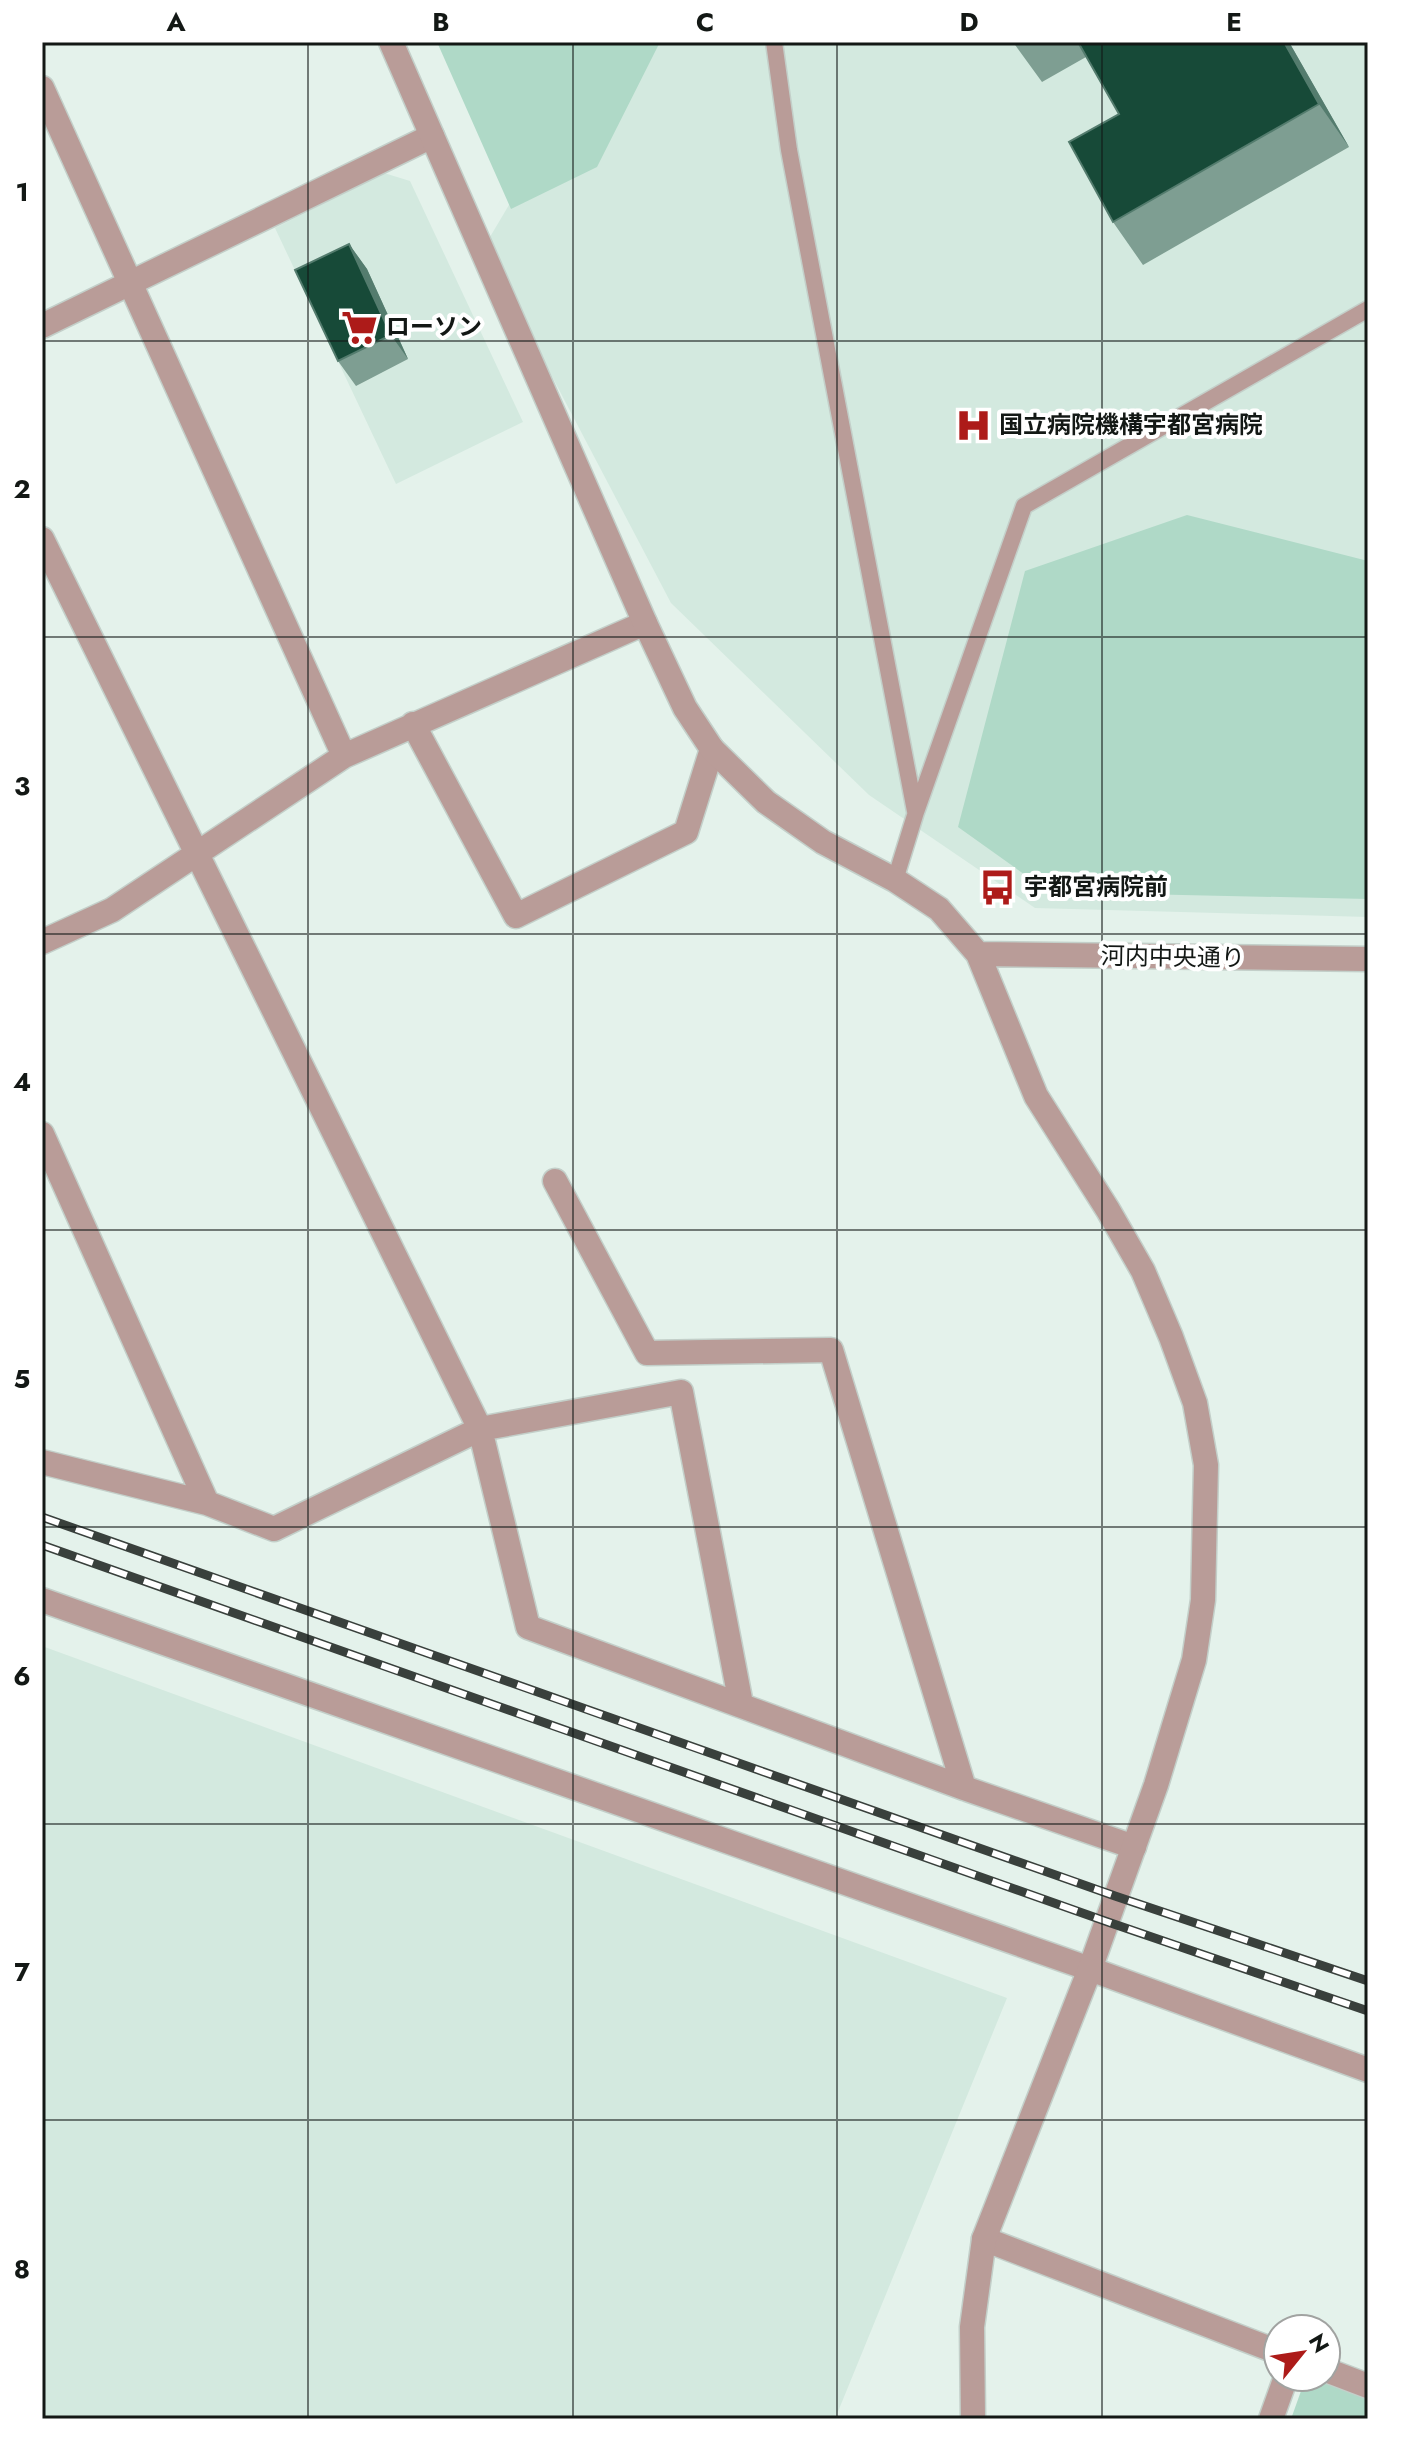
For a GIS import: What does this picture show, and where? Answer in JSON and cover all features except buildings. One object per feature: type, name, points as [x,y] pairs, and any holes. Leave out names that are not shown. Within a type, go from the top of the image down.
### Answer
[{"type":"street","points":[[391,42],[685,708],[712,749],[766,802],[812,834],[895,880],[939,909],[978,954],[1036,1096],[1143,1271],[1195,1403],[1206,1465],[1203,1600],[1194,1660],[1156,1785],[1090,1969],[984,2239],[972,2327],[973,2419]]},
{"type":"street","points":[[42,88],[344,756]]},
{"type":"street","points":[[42,326],[432,136]]},
{"type":"street","points":[[42,539],[480,1429],[528,1627],[964,1788],[1134,1847]]},
{"type":"street","points":[[42,942],[112,910],[344,756],[645,623]]},
{"type":"street","points":[[413,724],[516,916],[686,832],[712,749]]},
{"type":"street","name":"河内中央通り","points":[[978,954],[1368,959]]},
{"type":"street","points":[[42,1134],[207,1503]]},
{"type":"street","points":[[555,1181],[647,1353],[831,1350],[964,1788]]},
{"type":"street","points":[[42,1462],[207,1503],[274,1529],[480,1429],[681,1392],[741,1704]]},
{"type":"street","points":[[42,1600],[1368,2070]]},
{"type":"street","points":[[984,2239],[1262,2346]]},
{"type":"street","points":[[1342,2376],[1368,2386]]},
{"type":"street","points":[[1271,2419],[1280,2393]]},
{"type":"lane","points":[[774,42],[789,150],[916,812]]},
{"type":"lane","points":[[895,880],[1024,506],[1368,309]]},
{"type":"shaded area","name":"国立病院機構宇都宮病院","points":[[606,42],[1368,42],[1368,917],[1035,908],[869,795],[671,603],[484,247]]},
{"type":"shaded area","points":[[384,173],[410,181],[523,422],[396,484],[275,228]]},
{"type":"shaded area","points":[[42,1646],[1007,1998],[835,2419],[42,2419]]},
{"type":"green space","points":[[437,42],[660,42],[597,167],[511,209]]},
{"type":"green space","points":[[1187,515],[1368,561],[1368,899],[1049,892],[958,827],[1025,571]]},
{"type":"green space","points":[[1342,2388],[1368,2398],[1368,2419],[1291,2419],[1300,2393],[1342,2393]]},
{"type":"railway","points":[[42,1517],[1115,1896],[1368,1981]]},
{"type":"railway","points":[[42,1545],[1368,2011]]},
{"type":"place","name":"ローソン","points":[[360,327]]},
{"type":"place","name":"国立病院機構宇都宮病院","points":[[973,425]]},
{"type":"place","name":"宇都宮病院前","points":[[998,887]]}]
